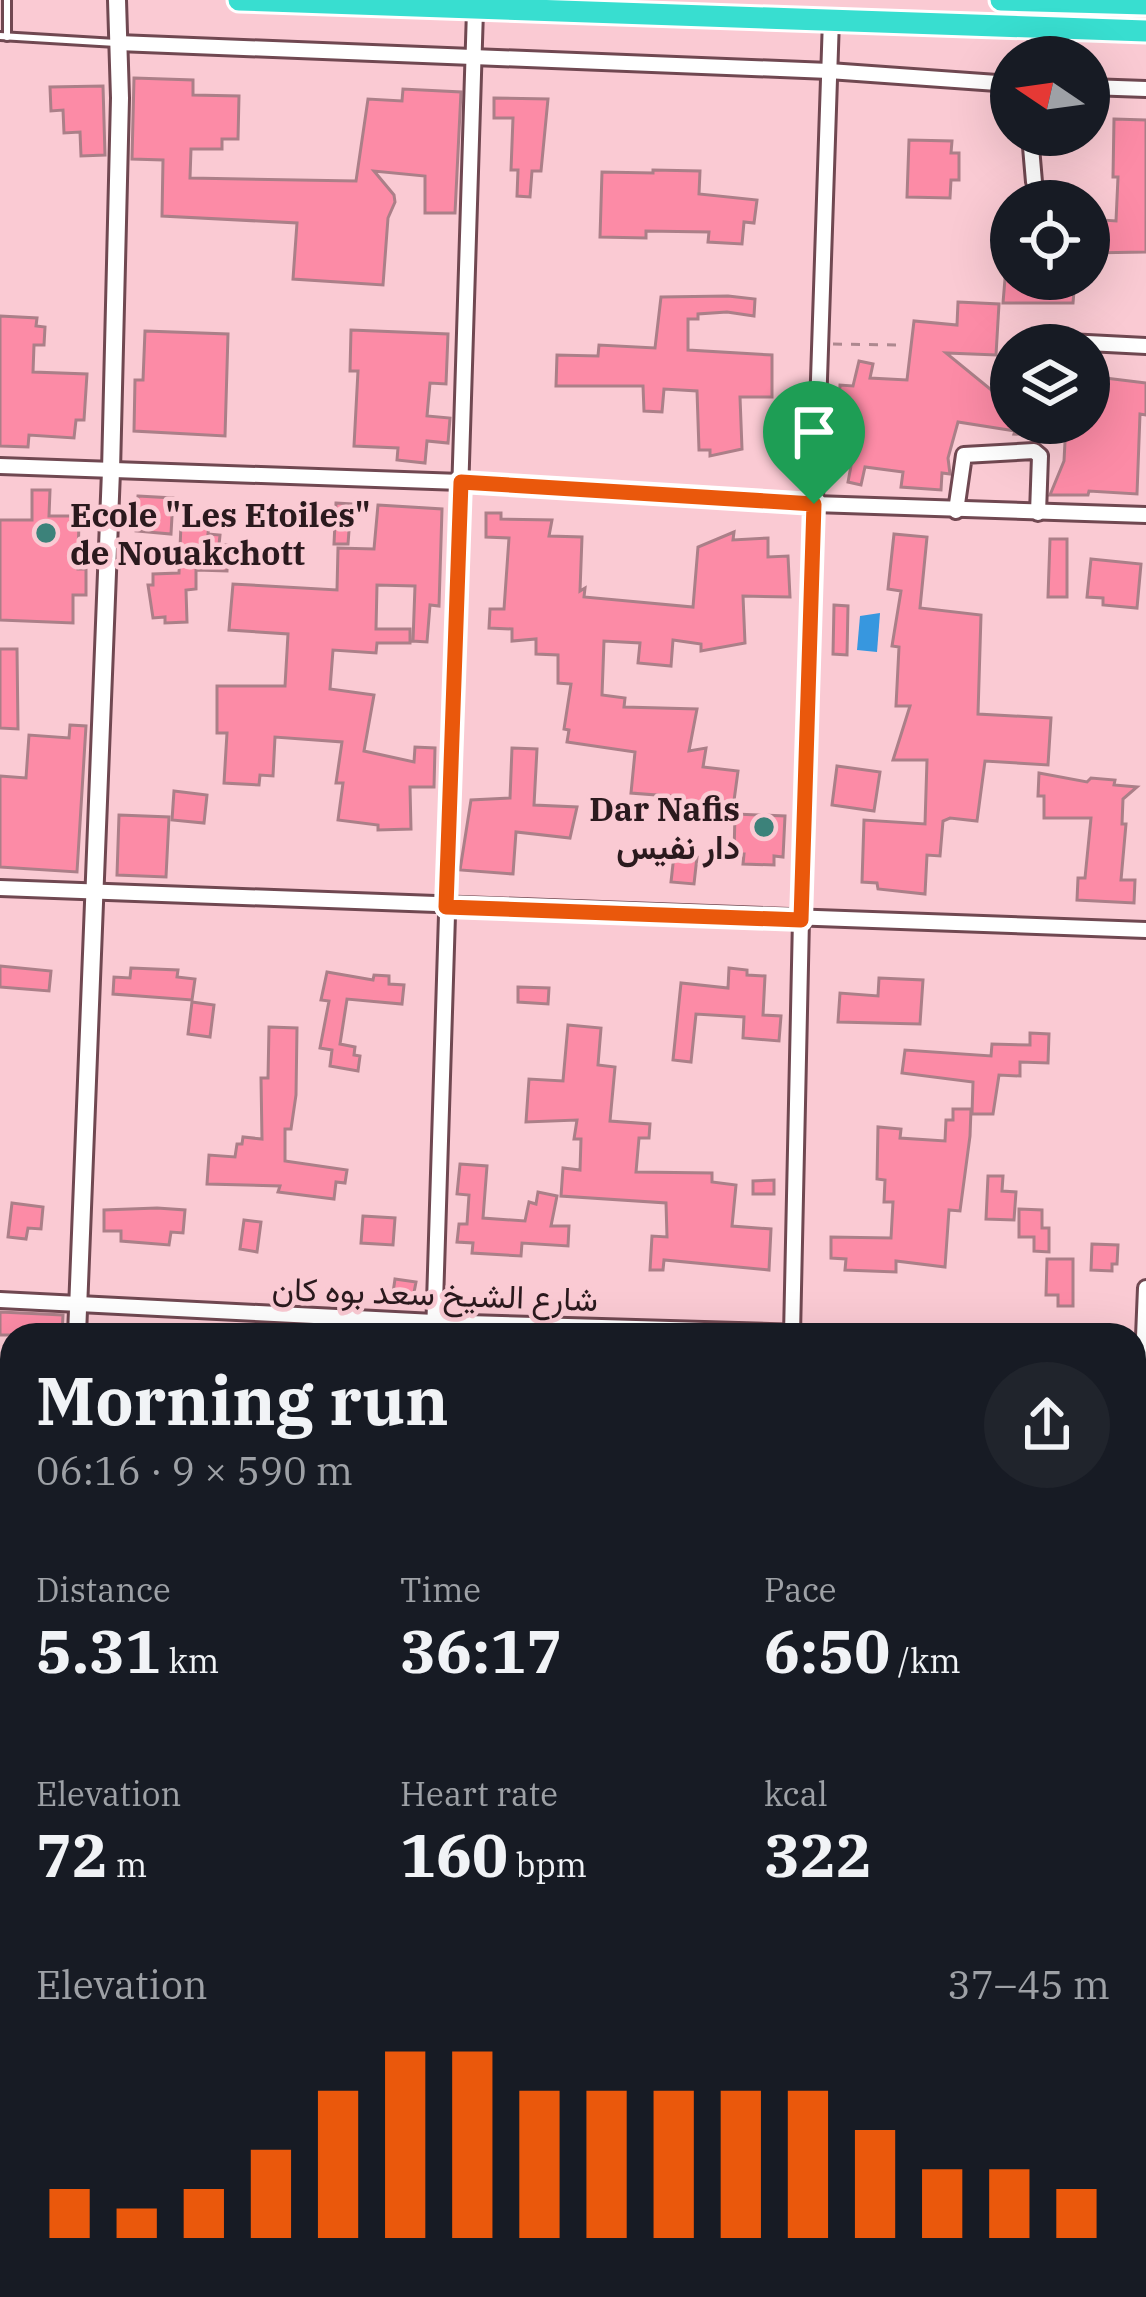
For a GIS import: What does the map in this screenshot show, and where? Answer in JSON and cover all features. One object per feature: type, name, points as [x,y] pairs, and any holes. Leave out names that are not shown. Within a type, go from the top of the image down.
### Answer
[{"type":"highway","points":[[239,0],[437,4],[475,10],[737,9],[831,20],[1146,32]]},
{"type":"highway","points":[[1001,0],[1146,4]]},
{"type":"street","points":[[78,1323],[111,471],[117,0]]},
{"type":"street","points":[[434,1323],[475,10]]},
{"type":"street","points":[[792,1323],[831,20]]},
{"type":"street","points":[[1037,36],[1038,28]]},
{"type":"street","points":[[118,43],[829,71],[990,82]]},
{"type":"street","points":[[1110,88],[1146,89]]},
{"type":"street","points":[[1110,344],[1146,346]]},
{"type":"street","points":[[956,511],[964,454],[1034,451],[1040,456],[1038,513]]},
{"type":"street","points":[[0,466],[461,482],[956,511],[1146,515]]},
{"type":"street","points":[[0,888],[1146,931]]},
{"type":"street","points":[[1143,1323],[1146,1288]]},
{"type":"street","name":"شارع الشيخ سعد بوه كان","points":[[0,1300],[352,1323]]},
{"type":"lane","points":[[8,0],[4,36],[118,43]]},
{"type":"path","points":[[820,344],[899,346]]},
{"type":"water","points":[[880,613],[877,652],[857,650],[860,616]]},
{"type":"building","points":[[134,78],[193,80],[193,95],[239,96],[238,139],[222,139],[222,149],[191,149],[190,178],[356,181],[368,99],[402,101],[403,89],[461,92],[455,213],[425,213],[425,176],[374,171],[395,202],[388,218],[383,285],[293,279],[297,223],[162,216],[163,160],[132,159]]},
{"type":"building","points":[[103,86],[105,155],[81,156],[80,132],[64,133],[63,110],[51,111],[50,87]]},
{"type":"building","points":[[494,98],[548,99],[541,171],[532,171],[530,197],[517,196],[518,170],[511,170],[513,118],[494,118]]},
{"type":"building","points":[[1114,119],[1146,120],[1146,252],[1110,253],[1118,177],[1113,177]]},
{"type":"building","points":[[909,140],[952,141],[951,153],[959,153],[959,180],[951,180],[950,198],[907,197]]},
{"type":"building","points":[[700,171],[699,194],[757,200],[754,223],[744,222],[742,244],[708,242],[709,232],[646,231],[646,238],[600,237],[602,172]]},
{"type":"building","points":[[661,297],[755,299],[754,316],[727,312],[688,319],[688,350],[772,355],[772,397],[740,397],[742,449],[710,456],[710,450],[699,450],[697,391],[664,389],[662,412],[644,411],[643,386],[556,386],[557,355],[598,356],[599,345],[655,348]]},
{"type":"building","points":[[1003,300],[1073,300],[1073,303]]},
{"type":"building","points":[[958,302],[999,304],[998,324],[990,324],[990,355],[946,353],[990,389],[990,427],[958,422],[948,458],[950,474],[942,473],[941,490],[901,487],[903,472],[865,467],[861,485],[848,482],[853,455],[842,454],[840,385],[853,386],[859,361],[873,364],[870,378],[907,380],[914,321],[957,325]]},
{"type":"building","points":[[0,316],[37,318],[36,326],[45,327],[44,345],[34,345],[33,372],[87,374],[84,420],[76,420],[74,438],[29,435],[28,447],[0,446]]},
{"type":"building","points":[[351,330],[448,334],[446,384],[430,383],[427,416],[450,418],[448,443],[427,441],[425,463],[397,460],[398,448],[354,446],[358,371],[350,371]]},
{"type":"building","points":[[145,331],[228,334],[225,436],[134,431],[135,380],[143,380]]},
{"type":"building","points":[[1110,379],[1146,383],[1137,494],[1050,495],[1064,461],[1065,444],[1110,444]]},
{"type":"building","points":[[785,410],[803,412],[799,450],[782,448]]},
{"type":"building","points":[[32,490],[50,490],[49,516],[79,516],[78,569],[86,569],[86,595],[73,595],[73,623],[0,620],[0,520],[32,520]]},
{"type":"building","points":[[138,496],[173,498],[171,534],[136,531]]},
{"type":"building","points":[[336,503],[351,504],[348,544],[334,544]]},
{"type":"building","points":[[378,505],[442,509],[439,606],[430,605],[427,642],[413,641],[415,586],[377,585],[376,629],[410,629],[410,643],[377,643],[376,653],[333,650],[330,689],[374,695],[364,751],[414,762],[415,747],[435,748],[434,787],[410,787],[411,829],[378,830],[378,825],[338,820],[343,783],[336,783],[342,742],[275,737],[273,776],[260,775],[259,785],[224,783],[227,733],[217,733],[217,686],[285,686],[288,634],[229,630],[233,584],[337,590],[338,548],[374,549]]},
{"type":"building","points":[[486,513],[501,513],[501,519],[552,520],[549,536],[582,537],[580,591],[585,588],[584,597],[693,607],[698,547],[734,532],[733,540],[768,538],[768,557],[788,556],[790,597],[743,596],[745,643],[701,651],[701,644],[673,640],[671,666],[638,663],[640,643],[604,641],[602,695],[625,698],[624,707],[697,709],[689,751],[706,748],[703,767],[738,771],[733,808],[698,803],[698,817],[682,816],[682,797],[631,793],[635,752],[567,742],[569,730],[564,729],[571,684],[558,683],[558,655],[536,654],[536,639],[512,641],[512,629],[489,628],[490,609],[504,609],[509,538],[486,537]]},
{"type":"building","points":[[181,524],[209,525],[208,534],[220,535],[219,545],[228,545],[227,571],[196,570],[196,589],[186,590],[187,622],[165,623],[165,617],[153,618],[148,585],[153,585],[153,574],[179,573]]},
{"type":"building","points":[[894,534],[927,537],[920,608],[981,615],[978,714],[1051,718],[1048,765],[985,761],[977,821],[943,821],[940,856],[927,855],[925,894],[878,889],[877,883],[862,882],[864,820],[925,824],[927,760],[893,760],[910,706],[896,706],[899,647],[892,646],[901,591],[888,589]]},
{"type":"building","points":[[1050,539],[1067,539],[1067,597],[1048,597]]},
{"type":"building","points":[[1091,559],[1141,564],[1137,608],[1103,605],[1103,598],[1087,597]]},
{"type":"building","points":[[834,605],[848,606],[847,655],[833,654]]},
{"type":"building","points":[[0,649],[17,649],[18,729],[0,728]]},
{"type":"building","points":[[70,725],[86,726],[77,872],[0,867],[0,776],[26,778],[29,735],[69,738]]},
{"type":"building","points":[[512,748],[537,749],[534,805],[577,807],[570,838],[516,832],[513,874],[460,870],[471,800],[510,798]]},
{"type":"building","points":[[837,766],[880,772],[874,811],[832,805]]},
{"type":"building","points":[[1039,773],[1087,782],[1091,778],[1115,780],[1114,785],[1137,787],[1123,799],[1122,824],[1126,824],[1121,880],[1135,880],[1134,903],[1077,900],[1078,878],[1085,878],[1091,818],[1044,818]]},
{"type":"building","points":[[174,791],[207,795],[204,823],[172,820]]},
{"type":"building","points":[[735,814],[785,816],[783,857],[774,856],[774,865],[743,864],[744,854],[734,854]]},
{"type":"building","points":[[119,815],[169,817],[166,877],[117,875]]},
{"type":"building","points":[[674,855],[697,857],[694,884],[671,882]]},
{"type":"building","points":[[0,966],[51,971],[49,991],[0,987]]},
{"type":"building","points":[[131,968],[178,970],[177,977],[195,979],[192,1000],[113,994],[114,977],[130,978]]},
{"type":"building","points":[[729,968],[765,976],[763,1015],[781,1016],[779,1041],[743,1038],[744,1017],[696,1014],[691,1062],[673,1060],[681,983],[728,988]]},
{"type":"building","points":[[327,972],[373,980],[374,975],[389,976],[389,984],[404,985],[402,1004],[347,999],[340,1044],[355,1047],[354,1055],[360,1056],[358,1071],[330,1066],[332,1050],[320,1048],[329,1001],[321,1000]]},
{"type":"building","points":[[879,978],[923,980],[920,1024],[838,1022],[840,993],[878,996]]},
{"type":"building","points":[[518,987],[549,988],[548,1004],[518,1002]]},
{"type":"building","points":[[192,1002],[214,1005],[210,1037],[188,1034]]},
{"type":"building","points":[[568,1025],[601,1028],[598,1065],[615,1067],[610,1121],[650,1124],[649,1138],[639,1138],[636,1172],[712,1173],[712,1182],[736,1185],[732,1226],[771,1229],[769,1270],[664,1260],[663,1270],[650,1270],[652,1236],[667,1237],[666,1203],[561,1196],[563,1168],[580,1170],[581,1139],[574,1139],[577,1120],[526,1122],[529,1079],[563,1081]]},
{"type":"building","points":[[269,1027],[297,1028],[296,1095],[291,1129],[285,1129],[285,1161],[347,1170],[345,1183],[336,1182],[334,1199],[278,1192],[280,1186],[207,1184],[209,1155],[235,1157],[243,1137],[262,1139],[261,1078],[268,1078]]},
{"type":"building","points":[[1030,1033],[1049,1034],[1048,1063],[1020,1062],[1020,1076],[999,1075],[993,1114],[972,1114],[973,1082],[902,1073],[905,1050],[991,1056],[992,1044],[1030,1045]]},
{"type":"building","points":[[953,1109],[971,1109],[970,1136],[960,1211],[949,1210],[945,1267],[896,1261],[896,1272],[845,1270],[846,1259],[831,1258],[831,1237],[891,1238],[893,1202],[884,1202],[885,1180],[877,1179],[878,1127],[901,1129],[900,1138],[945,1141],[946,1120],[953,1120]]},
{"type":"building","points":[[460,1164],[487,1166],[483,1218],[525,1221],[529,1202],[536,1204],[538,1192],[557,1196],[551,1226],[569,1226],[568,1246],[522,1243],[521,1256],[472,1253],[473,1243],[457,1242],[459,1224],[467,1224],[469,1195],[457,1194]]},
{"type":"building","points":[[988,1176],[1003,1176],[1002,1191],[1016,1192],[1014,1220],[986,1219]]},
{"type":"building","points":[[774,1180],[774,1194],[753,1194],[753,1181]]},
{"type":"building","points":[[12,1203],[43,1207],[41,1229],[28,1228],[26,1239],[8,1237]]},
{"type":"building","points":[[1019,1209],[1042,1210],[1042,1228],[1049,1228],[1049,1252],[1034,1251],[1034,1237],[1019,1237]]},
{"type":"building","points":[[104,1210],[185,1210],[183,1233],[171,1232],[169,1245],[121,1241],[121,1231],[104,1231]]},
{"type":"building","points":[[363,1216],[395,1218],[393,1245],[361,1243]]},
{"type":"building","points":[[244,1220],[261,1222],[257,1252],[240,1249]]},
{"type":"building","points":[[1092,1244],[1118,1245],[1112,1271],[1091,1270]]},
{"type":"building","points":[[1047,1259],[1073,1259],[1073,1306],[1058,1306],[1058,1295],[1046,1295]]},
{"type":"building","points":[[395,1279],[416,1282],[412,1303],[392,1300]]},
{"type":"building","points":[[0,1312],[63,1315],[63,1323],[0,1323]]},
{"type":"place","name":"Ecole \"Les Etoiles\" de Nouakchott","points":[[46,533]]},
{"type":"place","name":"Dar Nafis دار نفيس","points":[[764,827]]},
{"type":"route","points":[[461,482],[814,504],[801,920],[446,907],[461,482]]}]
